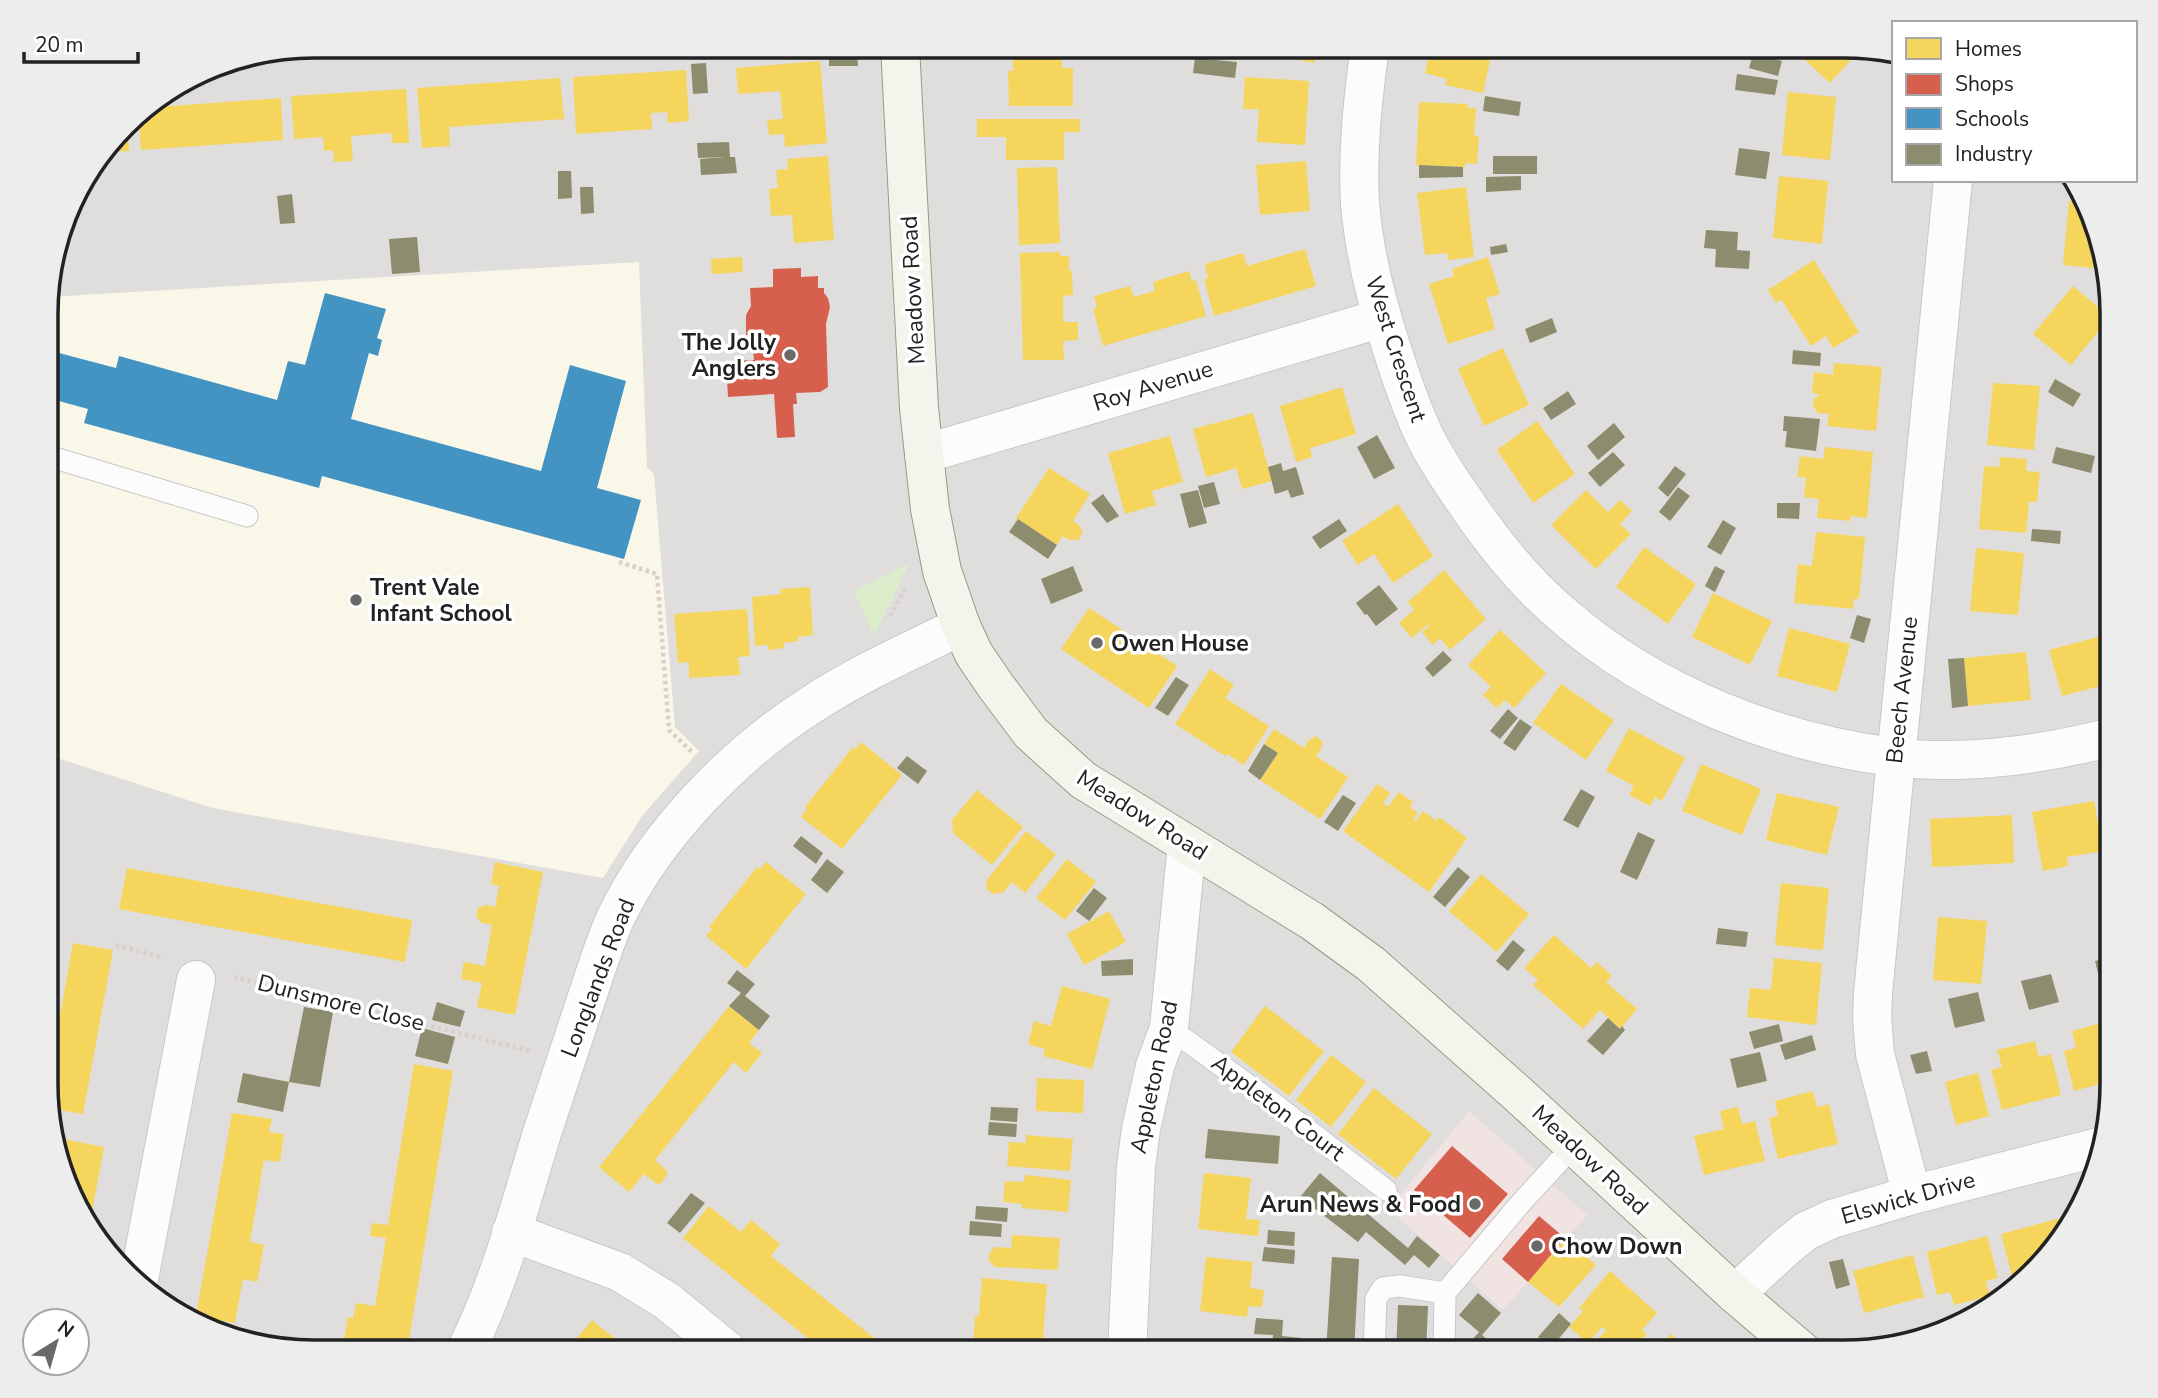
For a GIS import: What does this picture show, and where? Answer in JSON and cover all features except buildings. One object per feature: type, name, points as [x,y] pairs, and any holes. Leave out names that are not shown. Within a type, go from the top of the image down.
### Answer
[{"type":"street","name":"Meadow Road","points":[[901,58],[919,408],[934,533],[942,571],[961,626],[974,654],[995,685],[1031,733],[1064,765],[1101,793],[1312,921],[1371,964],[1789,1340]]},
{"type":"street","name":"West Crescent","points":[[1368,58],[1359,158],[1367,256],[1382,318],[1407,397],[1427,440],[1488,536],[1562,615],[1600,645],[1640,671],[1736,717],[1814,743],[1896,758],[1946,759],[2005,757],[2100,740]]},
{"type":"street","name":"Beech Avenue","points":[[1912,1195],[1875,1055],[1872,1017],[1953,182]]},
{"type":"street","name":"Roy Avenue","points":[[924,454],[1382,318]]},
{"type":"street","name":"Longlands Road","points":[[471,1340],[511,1232],[565,1060],[616,917],[660,847],[685,814],[751,748],[812,704],[857,678],[961,626]]},
{"type":"street","name":"Appleton Road","points":[[1128,1340],[1136,1166],[1155,1066],[1169,1028],[1187,844]]},
{"type":"street","points":[[140,1272],[199,972]]},
{"type":"street","name":"Elswick Drive","points":[[1735,1294],[1806,1231],[1832,1219],[1912,1195],[2092,1149]]},
{"type":"street","points":[[511,1232],[621,1272],[667,1301],[714,1340]]},
{"type":"lane","points":[[58,460],[247,516]]},
{"type":"lane","name":"Appleton Court","points":[[1169,1028],[1273,1103],[1386,1190]]},
{"type":"lane","points":[[1444,1340],[1445,1293],[1574,1145]]},
{"type":"lane","points":[[1374,1340],[1376,1298],[1383,1288],[1400,1286],[1445,1293]]},
{"type":"path","points":[[889,618],[934,533]]},
{"type":"path","points":[[619,562],[657,574],[669,730],[720,777]]},
{"type":"path","name":"Dunsmore Close","points":[[116,945],[199,972],[565,1060]]},
{"type":"shaded area","points":[[1861,58],[1892,63],[1892,182],[2063,182],[2087,232],[2098,281],[2100,1101],[2087,1166],[2074,1197],[2057,1226],[2037,1253],[2013,1277],[1972,1306],[1942,1321],[1910,1332],[1861,1340],[297,1340],[232,1327],[201,1314],[172,1297],[145,1277],[121,1253],[92,1212],[77,1182],[66,1150],[58,1101],[58,297],[66,248],[77,216],[92,186],[121,145],[158,111],[201,84],[248,66],[281,60]]},
{"type":"shaded area","points":[[874,245],[898,542],[664,562],[657,472],[805,457],[801,398],[839,394],[828,247]]},
{"type":"shaded area","name":"Trent Vale Infant School","points":[[639,262],[647,468],[654,474],[675,727],[699,751],[642,816],[603,878],[212,808],[58,758],[58,296]]},
{"type":"shaded area","points":[[1469,1111],[1587,1215],[1503,1310],[1389,1209]]},
{"type":"green space","points":[[909,564],[874,636],[854,591]]},
{"type":"place","name":"The Jolly Anglers","points":[[790,355]]},
{"type":"place","name":"Trent Vale Infant School","points":[[356,600]]},
{"type":"place","name":"Owen House","points":[[1097,643]]},
{"type":"place","name":"Arun News & Food","points":[[1475,1204]]},
{"type":"place","name":"Chow Down","points":[[1537,1246]]}]
